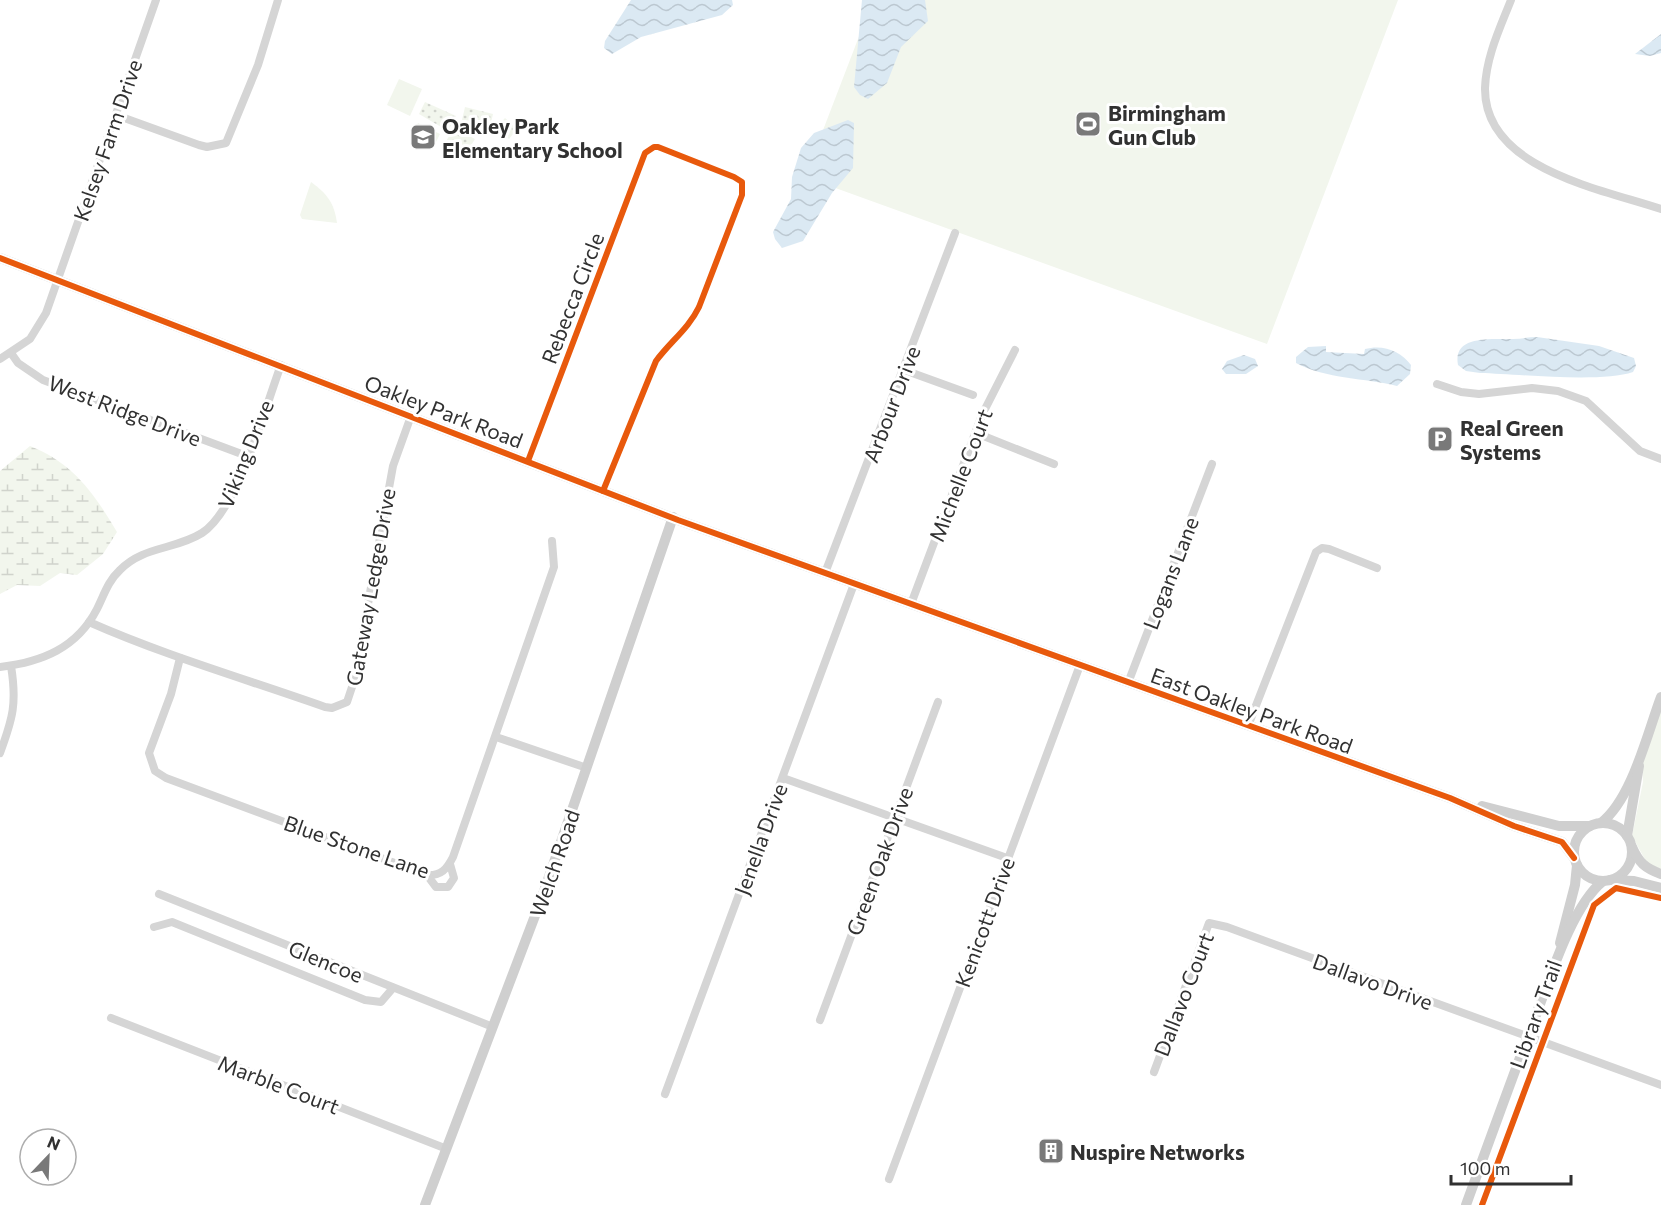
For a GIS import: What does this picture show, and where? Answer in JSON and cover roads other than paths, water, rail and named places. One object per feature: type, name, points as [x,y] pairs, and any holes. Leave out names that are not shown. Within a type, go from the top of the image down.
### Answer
[{"type":"street","name":"Kelsey Farm Drive","points":[[0,359],[30,339],[39,327],[58,280],[156,0]]},
{"type":"street","points":[[116,116],[207,147],[226,143],[258,65],[278,0]]},
{"type":"street","points":[[1511,0],[1489,59],[1486,79],[1486,99],[1499,131],[1522,156],[1539,168],[1661,209]]},
{"type":"street","name":"Rebecca Circle","points":[[528,461],[643,158],[650,149],[658,147],[734,177],[742,182],[743,189],[699,307],[693,320],[656,361],[603,491]]},
{"type":"street","name":"Arbour Drive","points":[[825,573],[956,233]]},
{"type":"street","name":"Oakley Park Road","points":[[0,258],[673,518],[911,604]]},
{"type":"street","name":"Michelle Court","points":[[911,604],[976,433],[1000,376],[1015,350]]},
{"type":"street","name":"West Ridge Drive","points":[[11,353],[18,363],[43,380],[247,456]]},
{"type":"street","name":"Viking Drive","points":[[0,667],[55,653],[76,638],[89,622],[107,586],[129,561],[150,551],[183,543],[214,523],[229,502],[281,366]]},
{"type":"street","points":[[904,370],[973,395]]},
{"type":"street","points":[[1437,384],[1461,392],[1479,394],[1532,388],[1558,391],[1586,401],[1640,451],[1661,459]]},
{"type":"street","name":"Gateway Ledge Drive","points":[[89,622],[180,658],[203,663],[325,707],[332,708],[347,702],[354,681],[393,466],[411,416]]},
{"type":"street","points":[[976,433],[1054,464]]},
{"type":"street","name":"Logans Lane","points":[[1128,682],[1212,464]]},
{"type":"street","name":"Welch Road","points":[[425,1205],[494,1027],[587,768],[673,518]]},
{"type":"street","name":"Blue Stone Lane","points":[[180,658],[171,694],[149,753],[155,771],[166,778],[427,875],[442,873],[450,864],[554,567],[552,542]]},
{"type":"street","points":[[1248,726],[1316,552],[1322,548],[1329,549],[1377,568]]},
{"type":"street","name":"Jenella Drive","points":[[665,1094],[854,584]]},
{"type":"street","name":"East Oakley Park Road","points":[[911,604],[1450,798],[1514,826],[1562,842],[1576,862]]},
{"type":"street","name":"Kenicott Drive","points":[[889,1179],[1080,665]]},
{"type":"street","points":[[0,753],[13,716],[16,697],[11,666]]},
{"type":"street","points":[[1555,964],[1575,885],[1577,839],[1612,815],[1620,802],[1640,758],[1661,697]]},
{"type":"street","name":"Green Oak Drive","points":[[820,1020],[938,702]]},
{"type":"street","points":[[496,736],[587,768]]},
{"type":"street","points":[[1466,1205],[1555,964],[1582,907],[1593,889],[1624,871],[1632,855],[1629,841],[1640,758]]},
{"type":"street","points":[[783,778],[1007,858]]},
{"type":"street","name":"East Oakley Park Road","points":[[1450,798],[1558,826],[1596,825]]},
{"type":"street","points":[[1596,825],[1616,826],[1629,841],[1637,860],[1647,868],[1661,874]]},
{"type":"street","points":[[1576,862],[1587,876],[1606,881],[1634,881],[1661,888]]},
{"type":"street","points":[[427,875],[434,885],[446,888],[454,878],[450,864]]},
{"type":"street","name":"Glencoe","points":[[159,894],[494,1027]]},
{"type":"street","points":[[154,927],[172,922],[365,1000],[381,1002],[393,988]]},
{"type":"street","name":"Dallavo Court","points":[[1155,1072],[1204,933],[1209,923],[1217,925]]},
{"type":"street","name":"Dallavo Drive","points":[[1217,925],[1661,1085]]},
{"type":"street","name":"Marble Court","points":[[111,1018],[447,1149]]},
{"type":"water","points":[[631,0],[732,0],[733,5],[722,15],[641,37],[612,54],[604,48],[605,41]]},
{"type":"water","points":[[862,0],[925,0],[928,21],[901,47],[887,83],[868,99],[860,95],[854,87]]},
{"type":"water","points":[[1661,34],[1661,53],[1650,56],[1635,54]]},
{"type":"water","points":[[848,120],[854,123],[853,168],[832,193],[803,241],[782,248],[773,232],[791,199],[792,177],[801,148],[814,133]]},
{"type":"water","points":[[1537,337],[1599,346],[1634,358],[1636,366],[1633,372],[1619,375],[1559,377],[1480,373],[1466,371],[1458,365],[1461,348],[1468,343],[1486,339]]},
{"type":"water","points":[[1326,346],[1326,352],[1364,354],[1365,349],[1378,347],[1397,352],[1411,365],[1410,374],[1397,386],[1333,375],[1296,363],[1296,357],[1308,347]]},
{"type":"water","points":[[1244,355],[1255,359],[1258,366],[1246,374],[1226,374],[1222,369],[1227,361]]},
{"type":"place","name":"Birmingham Gun Club","points":[[1088,124]]},
{"type":"place","name":"Oakley Park Elementary School","points":[[423,137]]},
{"type":"place","name":"Real Green Systems","points":[[1440,439]]},
{"type":"place","name":"Nuspire Networks","points":[[1051,1151]]}]
